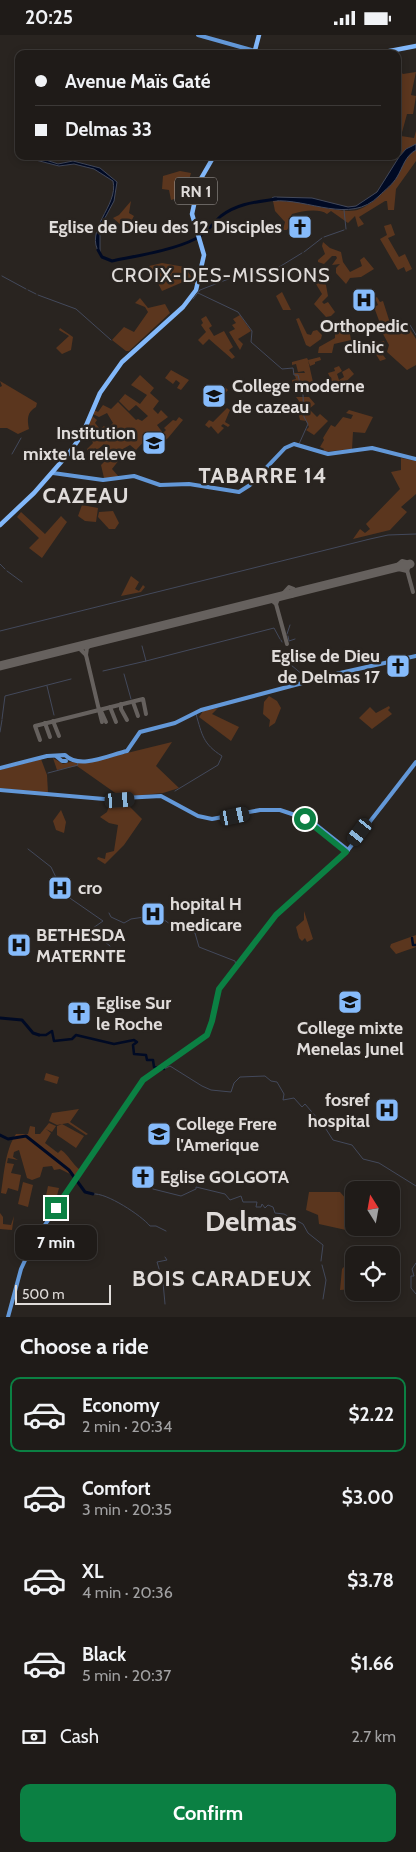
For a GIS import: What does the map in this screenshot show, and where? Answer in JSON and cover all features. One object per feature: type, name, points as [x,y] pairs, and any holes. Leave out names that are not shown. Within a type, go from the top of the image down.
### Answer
[{"type":"main road","points":[[198,35],[247,50]]},
{"type":"main road","points":[[255,50],[259,35]]},
{"type":"main road","points":[[395,50],[416,46]]},
{"type":"main road","name":"RN 1","points":[[0,525],[53,473],[79,440],[100,393],[122,362],[192,297],[203,267],[202,243],[192,214],[196,192],[212,160]]},
{"type":"main road","points":[[53,473],[105,480],[134,476],[160,485],[189,484],[236,492],[250,485],[285,448],[294,444],[328,454],[372,448],[416,459]]},
{"type":"main road","points":[[0,768],[55,756],[61,757],[62,761],[68,759],[87,761],[127,751],[131,748],[138,733],[174,723],[201,709],[340,673],[416,656]]},
{"type":"main road","points":[[8,1317],[21,1269],[34,1241],[141,1083],[207,1035],[219,989],[276,915],[347,851],[416,761]]},
{"type":"main road","points":[[0,791],[104,799],[161,796],[198,815],[212,819],[260,810],[280,810],[310,820],[347,851]]},
{"type":"shaded area","points":[[401,72],[403,74],[416,72],[411,95],[416,96],[413,114],[407,114],[401,136]]},
{"type":"shaded area","points":[[416,131],[416,144],[406,149],[401,155],[401,136],[414,138]]},
{"type":"shaded area","points":[[416,150],[416,161],[396,189],[394,210],[388,210],[387,201],[385,201],[359,217],[364,224],[358,227],[355,216],[348,223],[331,211],[327,214],[315,211],[301,212],[292,214],[290,218],[291,223],[287,230],[283,230],[285,222],[275,211],[273,201],[303,202],[345,211],[360,209],[372,202],[394,182],[408,157]]},
{"type":"shaded area","points":[[180,171],[191,173],[189,180],[194,182],[193,184],[178,185],[178,198],[171,200],[169,190],[162,189],[163,176]]},
{"type":"shaded area","points":[[131,201],[129,213],[134,216],[128,227],[121,225],[113,218],[119,215]]},
{"type":"shaded area","points":[[391,224],[395,235],[388,238],[399,257],[405,254],[412,269],[406,272],[404,267],[398,270],[380,239],[387,235],[384,226]]},
{"type":"shaded area","points":[[323,242],[330,248],[341,252],[343,262],[350,272],[362,266],[360,260],[364,257],[374,269],[361,277],[350,278],[346,284],[336,273],[336,268],[340,264],[332,265],[337,258],[336,256],[332,256],[324,264],[318,262],[325,254],[322,246]]},
{"type":"shaded area","points":[[162,263],[185,267],[192,278],[199,276],[196,284],[183,282],[162,291],[149,266]]},
{"type":"shaded area","points":[[320,269],[323,273],[329,274],[323,281],[326,285],[328,296],[322,302],[324,304],[328,302],[335,312],[331,316],[326,317],[314,304],[322,294],[313,279]]},
{"type":"shaded area","points":[[282,292],[291,310],[283,310],[276,296]]},
{"type":"shaded area","points":[[377,297],[380,302],[383,301],[390,323],[381,326],[374,307],[378,305],[375,298]]},
{"type":"shaded area","points":[[140,298],[148,308],[165,304],[170,313],[129,351],[126,351],[112,340],[124,327],[134,332],[148,312],[145,307],[135,303]]},
{"type":"shaded area","points":[[371,300],[374,307],[370,309],[367,302]]},
{"type":"shaded area","points":[[240,315],[251,331],[238,339],[243,344],[240,350],[229,332],[235,329],[232,325],[236,323],[233,319]]},
{"type":"shaded area","points":[[206,316],[212,326],[209,328],[214,336],[224,331],[233,347],[229,350],[235,357],[232,359],[209,339],[203,345],[198,340],[206,332],[201,325],[203,323],[201,319]]},
{"type":"shaded area","points":[[299,318],[307,334],[311,335],[313,331],[317,330],[322,335],[321,339],[310,347],[306,345],[296,319]]},
{"type":"shaded area","points":[[397,325],[403,329],[409,328],[416,339],[416,365],[407,370],[387,352],[389,345],[383,334]]},
{"type":"shaded area","points":[[60,328],[73,337],[71,350],[62,354],[56,348],[69,336],[59,330]]},
{"type":"shaded area","points":[[349,328],[351,340],[334,344],[332,353],[318,353],[319,347],[335,338],[335,332]]},
{"type":"shaded area","points":[[384,341],[386,347],[380,351],[386,359],[380,361],[374,351],[377,349],[376,343]]},
{"type":"shaded area","points":[[320,357],[321,360],[310,366],[308,360]]},
{"type":"shaded area","points":[[307,358],[313,382],[307,383],[305,393],[295,391],[292,380],[296,379],[294,373],[305,373],[304,371],[298,372],[296,364],[292,365],[292,362]]},
{"type":"shaded area","points":[[339,366],[342,371],[337,374],[339,380],[344,377],[342,372],[349,368],[354,374],[336,391],[328,373],[335,371],[334,368]]},
{"type":"shaded area","points":[[171,370],[189,380],[181,390],[177,388],[180,383],[176,380],[173,384],[165,378]]},
{"type":"shaded area","points":[[140,375],[154,388],[150,393],[159,401],[153,409],[158,414],[161,410],[168,417],[157,425],[163,433],[166,430],[164,428],[173,420],[176,421],[179,417],[183,420],[168,438],[158,446],[149,436],[136,450],[130,445],[121,450],[123,455],[112,469],[119,477],[104,478],[101,465],[112,454],[104,444],[95,452],[93,450],[89,453],[87,449],[93,443],[89,434],[83,435],[92,416],[97,420],[95,423],[100,429],[104,426],[107,429],[113,423],[107,413],[99,417],[93,414],[94,410],[98,412],[103,405],[111,409],[118,402],[136,420],[142,421],[148,416],[136,405],[129,411],[119,401],[125,394],[140,404],[147,395],[131,385]]},
{"type":"shaded area","points":[[0,381],[37,403],[28,416],[29,429],[18,434],[7,428],[0,428],[0,387],[2,386]]},
{"type":"shaded area","points":[[225,387],[228,390],[213,407],[211,404],[215,400],[213,398]]},
{"type":"shaded area","points":[[296,397],[309,397],[315,404],[309,409],[317,417],[320,414],[328,421],[314,435],[306,430],[309,427],[306,421],[300,420],[297,407],[299,401]]},
{"type":"shaded area","points":[[227,408],[230,410],[225,422],[230,425],[228,427],[223,424],[221,426],[224,428],[218,434],[211,426],[209,428],[205,425],[209,420],[213,422]]},
{"type":"shaded area","points":[[349,410],[373,417],[365,433],[353,432],[352,449],[323,452],[324,449],[320,447],[331,425],[335,427],[343,417],[351,419],[353,415],[346,413]]},
{"type":"shaded area","points":[[401,458],[416,461],[416,494],[401,507],[407,512],[390,530],[353,539],[360,529],[365,533],[370,529],[366,524],[400,489],[391,472],[401,470]]},
{"type":"shaded area","points":[[82,505],[98,508],[96,522],[85,521],[78,516]]},
{"type":"shaded area","points":[[113,511],[119,523],[115,529],[109,529],[98,517],[99,512]]},
{"type":"shaded area","points":[[21,512],[45,534],[61,516],[67,522],[42,558],[29,548],[39,538],[17,517]]},
{"type":"shaded area","points":[[131,576],[139,582],[135,589],[139,591],[143,585],[145,587],[141,592],[121,596]]},
{"type":"shaded area","points":[[269,696],[277,701],[281,708],[275,723],[269,727],[270,720],[263,714],[264,702]]},
{"type":"shaded area","points":[[389,706],[388,710],[392,714],[372,729],[359,718],[370,707],[376,713]]},
{"type":"shaded area","points":[[218,708],[212,714],[239,727],[231,741],[199,717],[203,711]]},
{"type":"shaded area","points":[[172,742],[156,766],[179,788],[163,793],[121,797],[77,766],[57,770],[53,758],[63,764],[70,762],[86,763]]},
{"type":"shaded area","points":[[41,759],[47,775],[48,793],[0,788],[0,770]]},
{"type":"shaded area","points":[[125,802],[142,819],[124,845],[105,864],[97,859],[98,857],[105,859],[106,853],[114,851],[118,825],[109,823],[100,817],[107,812],[110,803]]},
{"type":"shaded area","points":[[61,810],[66,822],[64,833],[56,830],[53,821]]},
{"type":"shaded area","points":[[304,911],[313,939],[307,942],[305,938],[302,941],[299,938],[296,927],[304,920]]},
{"type":"shaded area","points":[[416,935],[416,947],[396,954],[390,947],[391,944]]},
{"type":"shaded area","points":[[46,1073],[59,1077],[57,1084],[44,1080]]},
{"type":"shaded area","points":[[79,1109],[70,1122],[88,1134],[86,1135],[68,1123],[57,1125],[49,1121],[52,1113]]},
{"type":"shaded area","points":[[49,1123],[56,1126],[52,1132],[46,1129],[51,1133],[45,1143],[58,1153],[61,1150],[66,1154],[80,1170],[76,1177],[60,1169],[54,1170],[52,1166],[43,1167],[40,1177],[32,1180],[27,1178],[19,1150],[14,1152],[13,1157],[18,1160],[8,1158],[7,1163],[14,1164],[11,1173],[21,1175],[18,1191],[8,1188],[6,1194],[1,1193],[9,1147],[16,1134],[28,1134],[30,1126],[35,1127],[35,1134],[40,1134]]},
{"type":"shaded area","points":[[62,1124],[84,1136],[76,1148],[57,1135],[57,1126]]},
{"type":"shaded area","points":[[23,1182],[33,1185],[28,1207],[18,1204]]},
{"type":"shaded area","points":[[48,1186],[59,1188],[54,1207],[44,1205]]},
{"type":"shaded area","points":[[309,1192],[340,1192],[345,1198],[345,1230],[319,1224],[318,1215],[306,1210]]},
{"type":"shaded area","points":[[0,1213],[3,1217],[3,1224],[11,1225],[14,1216],[12,1230],[0,1229]]},
{"type":"shaded area","points":[[345,1266],[345,1290],[340,1290],[342,1269]]},
{"type":"water","points":[[416,144],[416,150],[412,152],[393,182],[368,204],[355,209],[342,210],[286,201],[273,201],[272,198],[274,197],[312,198],[348,207],[356,206],[377,192],[397,160],[401,160],[401,155],[406,149]]},
{"type":"water","points":[[36,160],[46,160],[58,164],[73,161],[100,168],[117,182],[114,201],[100,227],[100,254],[96,245],[96,236],[98,227],[111,200],[113,181],[94,169],[74,164],[59,166]]},
{"type":"waterway","points":[[98,250],[102,257],[112,261],[166,249],[199,237],[221,216],[234,208],[276,199]]},
{"type":"waterway","points":[[344,210],[346,229]]},
{"type":"waterway","points":[[324,237],[344,230]]},
{"type":"waterway","points":[[304,252],[322,238]]},
{"type":"waterway","points":[[193,299],[200,290],[231,278],[271,272],[302,253]]},
{"type":"waterway","points":[[2,276],[26,289]]},
{"type":"waterway","points":[[28,290],[36,294]]},
{"type":"waterway","points":[[198,293],[238,312],[252,331],[251,342],[282,369],[293,368],[294,375],[298,375],[303,395],[304,417],[308,424],[299,444]]},
{"type":"waterway","points":[[38,295],[76,309],[111,340]]},
{"type":"waterway","points":[[410,325],[416,335]]},
{"type":"waterway","points":[[12,454],[21,438]]},
{"type":"waterway","points":[[0,631],[370,539],[388,535],[416,534]]},
{"type":"waterway","points":[[0,564],[5,569]]},
{"type":"waterway","points":[[7,571],[22,582]]},
{"type":"waterway","points":[[287,634],[290,625]]},
{"type":"waterway","points":[[146,661],[274,628],[280,639]]},
{"type":"waterway","points":[[288,636],[289,641],[295,639]]},
{"type":"waterway","points":[[103,671],[146,661],[142,646]]},
{"type":"waterway","points":[[291,665],[309,680]]},
{"type":"waterway","points":[[124,674],[131,699]]},
{"type":"waterway","points":[[2,719],[5,696],[71,679]]},
{"type":"waterway","points":[[47,686],[54,715]]},
{"type":"waterway","points":[[175,791],[218,765],[222,756],[207,743],[196,714]]},
{"type":"waterway","points":[[0,732],[2,720]]},
{"type":"waterway","points":[[48,773],[78,765],[77,763]]},
{"type":"waterway","points":[[382,809],[416,765]]},
{"type":"waterway","points":[[28,849],[51,867],[64,894],[103,921],[93,928],[100,938],[110,946]]},
{"type":"waterway","points":[[109,913],[111,917],[124,923],[131,919],[157,915],[173,926],[177,925],[195,933],[199,947],[235,961],[236,966]]},
{"type":"waterway","points":[[412,938],[413,945],[416,945]]},
{"type":"waterway","points":[[0,1018],[22,1020],[33,1033],[39,1035]]},
{"type":"waterway","points":[[39,1035],[46,1035],[52,1031],[54,1041],[72,1039],[76,1035],[114,1044],[134,1040],[137,1042],[133,1045],[134,1054],[146,1055],[147,1060],[153,1060],[154,1067],[164,1069]]},
{"type":"waterway","points":[[164,1069],[170,1066],[211,1090],[231,1092],[234,1083],[240,1077],[265,1076],[271,1081],[277,1082],[284,1094],[283,1100],[294,1098],[302,1107],[305,1104],[333,1140],[352,1145],[363,1159],[379,1163],[416,1186]]},
{"type":"waterway","points":[[0,1135],[8,1139],[26,1136],[69,1170],[85,1192],[93,1194]]},
{"type":"waterway","points":[[153,1189],[181,1196],[196,1189],[196,1187],[225,1194],[230,1200],[241,1196],[243,1202],[257,1202],[256,1207],[261,1207],[262,1204],[265,1208],[268,1205],[273,1207],[275,1213],[284,1214],[303,1224],[308,1233],[323,1245],[321,1261]]},
{"type":"waterway","points":[[93,1194],[99,1194],[115,1201],[132,1211],[150,1226],[156,1226],[166,1231]]},
{"type":"waterway","points":[[165,1257],[167,1260],[157,1262],[163,1282],[165,1304]]},
{"type":"waterway","points":[[416,1263],[412,1269],[414,1276],[411,1276],[411,1288],[416,1294]]},
{"type":"waterway","points":[[322,1265],[326,1280],[323,1299]]},
{"type":"taxiway","points":[[402,561],[406,562],[409,566],[407,571],[394,568],[402,561]]},
{"type":"taxiway","points":[[407,570],[413,592]]},
{"type":"taxiway","points":[[276,604],[289,587],[294,589],[292,596],[285,595]]},
{"type":"taxiway","points":[[270,599],[276,604],[287,644]]},
{"type":"taxiway","points":[[93,643],[87,648],[86,655],[99,710],[143,699],[146,714]]},
{"type":"taxiway","points":[[73,648],[80,649],[86,655]]},
{"type":"taxiway","points":[[133,702],[138,716]]},
{"type":"taxiway","points":[[121,704],[121,709],[127,720]]},
{"type":"taxiway","points":[[110,707],[116,722]]},
{"type":"taxiway","points":[[40,740],[35,726],[99,710],[102,722]]},
{"type":"taxiway","points":[[101,711],[106,722]]},
{"type":"taxiway","points":[[53,721],[59,736]]},
{"type":"taxiway","points":[[45,723],[50,737]]},
{"type":"runway","points":[[0,666],[410,564]]},
{"type":"place","name":"Eglise de Dieu des 12 Disciples","points":[[300,227]]},
{"type":"place","name":"Orthopedic clinic","points":[[364,300]]},
{"type":"place","name":"College moderne de cazeau","points":[[214,396]]},
{"type":"place","name":"Institution mixte la releve","points":[[154,443]]},
{"type":"place","name":"Eglise de Dieu de Delmas 17","points":[[398,666]]},
{"type":"place","name":"cro","points":[[60,888]]},
{"type":"place","name":"hopital H medicare","points":[[153,914]]},
{"type":"place","name":"BETHESDA MATERNTE","points":[[19,945]]},
{"type":"place","name":"College mixte Menelas Junel","points":[[350,1002]]},
{"type":"place","name":"Eglise Sur le Roche","points":[[79,1013]]},
{"type":"place","name":"fosref hospital","points":[[387,1110]]},
{"type":"place","name":"College Frere l'Amerique","points":[[159,1134]]},
{"type":"place","name":"Eglise GOLGOTA","points":[[143,1177]]},
{"type":"district","name":"CROIX-DES-MISSIONS","points":[[221,275]]},
{"type":"district","name":"TABARRE 14","points":[[263,475]]},
{"type":"district","name":"CAZEAU","points":[[86,495]]},
{"type":"district","name":"Delmas","points":[[251,1221]]},
{"type":"district","name":"BOIS CARADEUX","points":[[222,1278]]},
{"type":"route","points":[[56,1208],[143,1080],[207,1035],[212,1021],[217,991],[241,963],[276,915],[346,852],[305,819]]}]
